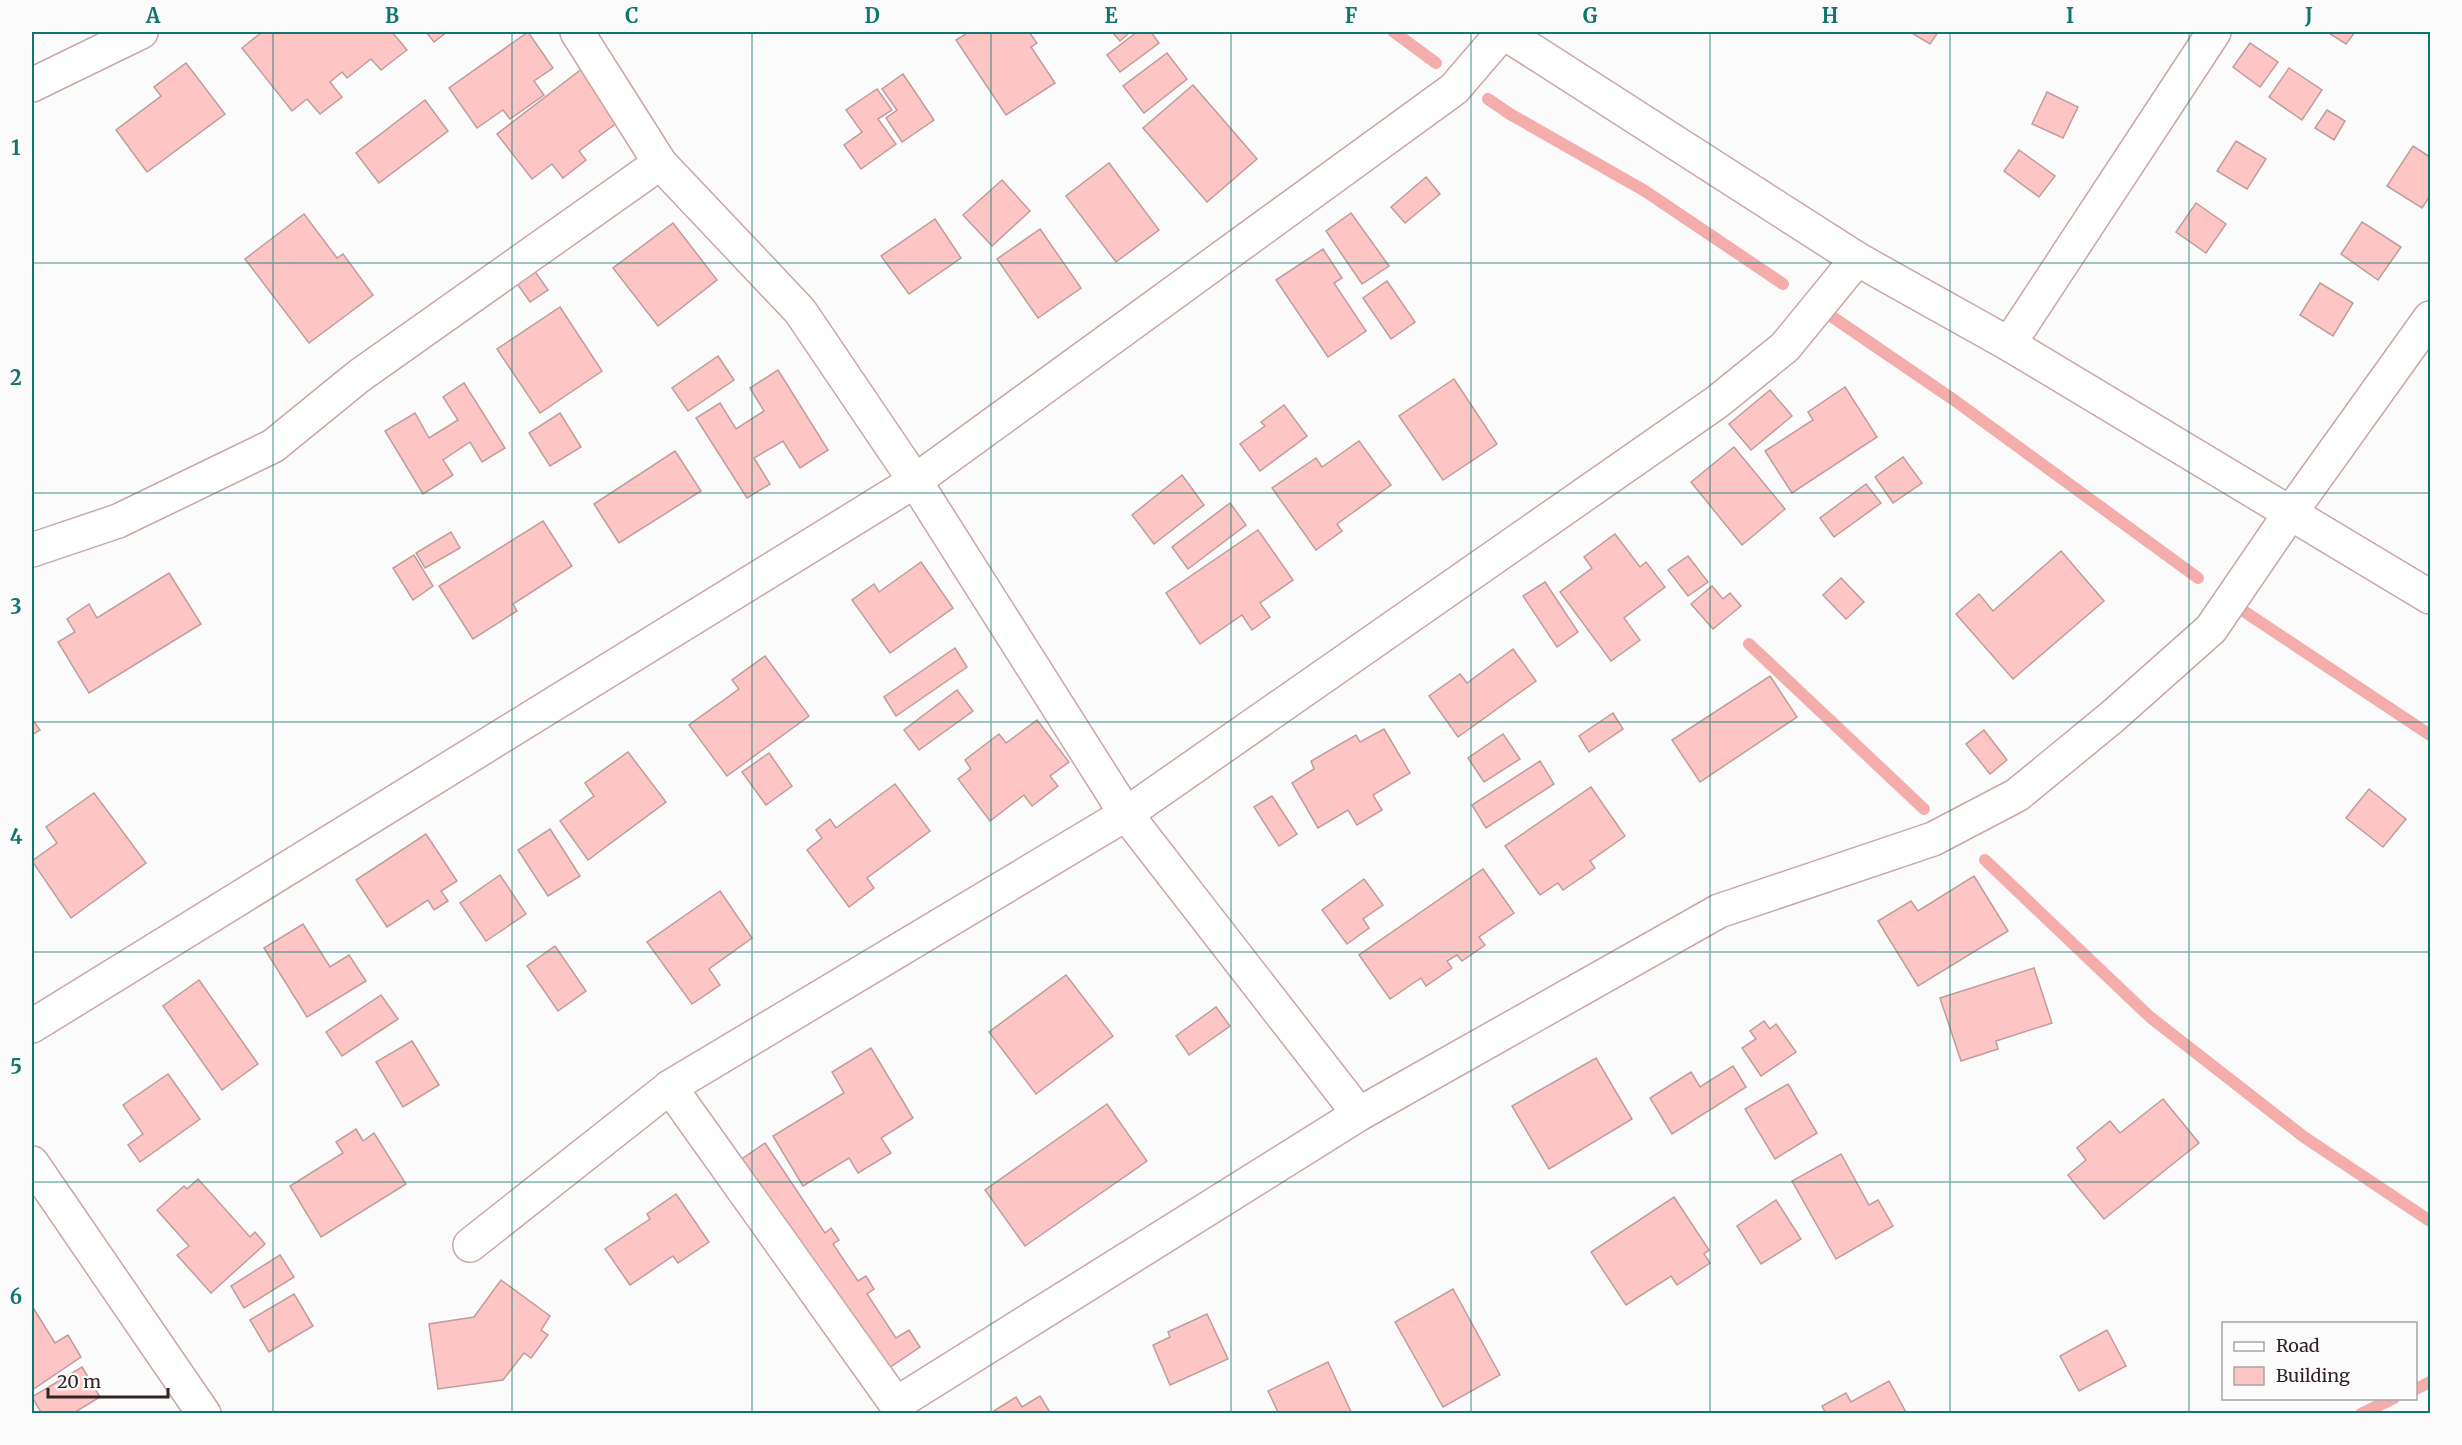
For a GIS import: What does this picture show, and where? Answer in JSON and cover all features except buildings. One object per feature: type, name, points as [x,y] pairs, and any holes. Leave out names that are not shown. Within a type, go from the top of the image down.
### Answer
[{"type":"street","points":[[32,85],[141,32]]},
{"type":"street","points":[[577,32],[660,163],[800,311],[915,481],[1126,814],[1359,1114]]},
{"type":"street","points":[[32,1026],[915,481],[1454,89],[1503,32],[1857,259],[2009,344],[2430,597]]},
{"type":"street","points":[[2009,344],[2214,32]]},
{"type":"street","points":[[32,550],[118,521],[273,446],[358,376],[660,163]]},
{"type":"street","points":[[470,1245],[670,1087],[1126,814],[1717,402],[1785,347],[1857,259]]},
{"type":"street","points":[[670,1087],[888,1409],[1359,1114],[1719,911],[1933,839],[2017,795],[2112,717],[2211,629],[2291,512],[2430,318]]},
{"type":"street","points":[[32,1163],[204,1413]]},
{"type":"waterway","points":[[1394,32],[1436,63]]},
{"type":"waterway","points":[[1488,99],[1510,114],[1645,191],[1783,284]]},
{"type":"waterway","points":[[1831,316],[1954,400],[2198,578]]},
{"type":"waterway","points":[[2245,612],[2430,735]]},
{"type":"waterway","points":[[1749,644],[1924,809]]},
{"type":"waterway","points":[[1985,860],[2150,1017],[2304,1137],[2430,1221]]},
{"type":"waterway","points":[[2417,1388],[2430,1382]]},
{"type":"waterway","points":[[2361,1414],[2390,1400]]}]
